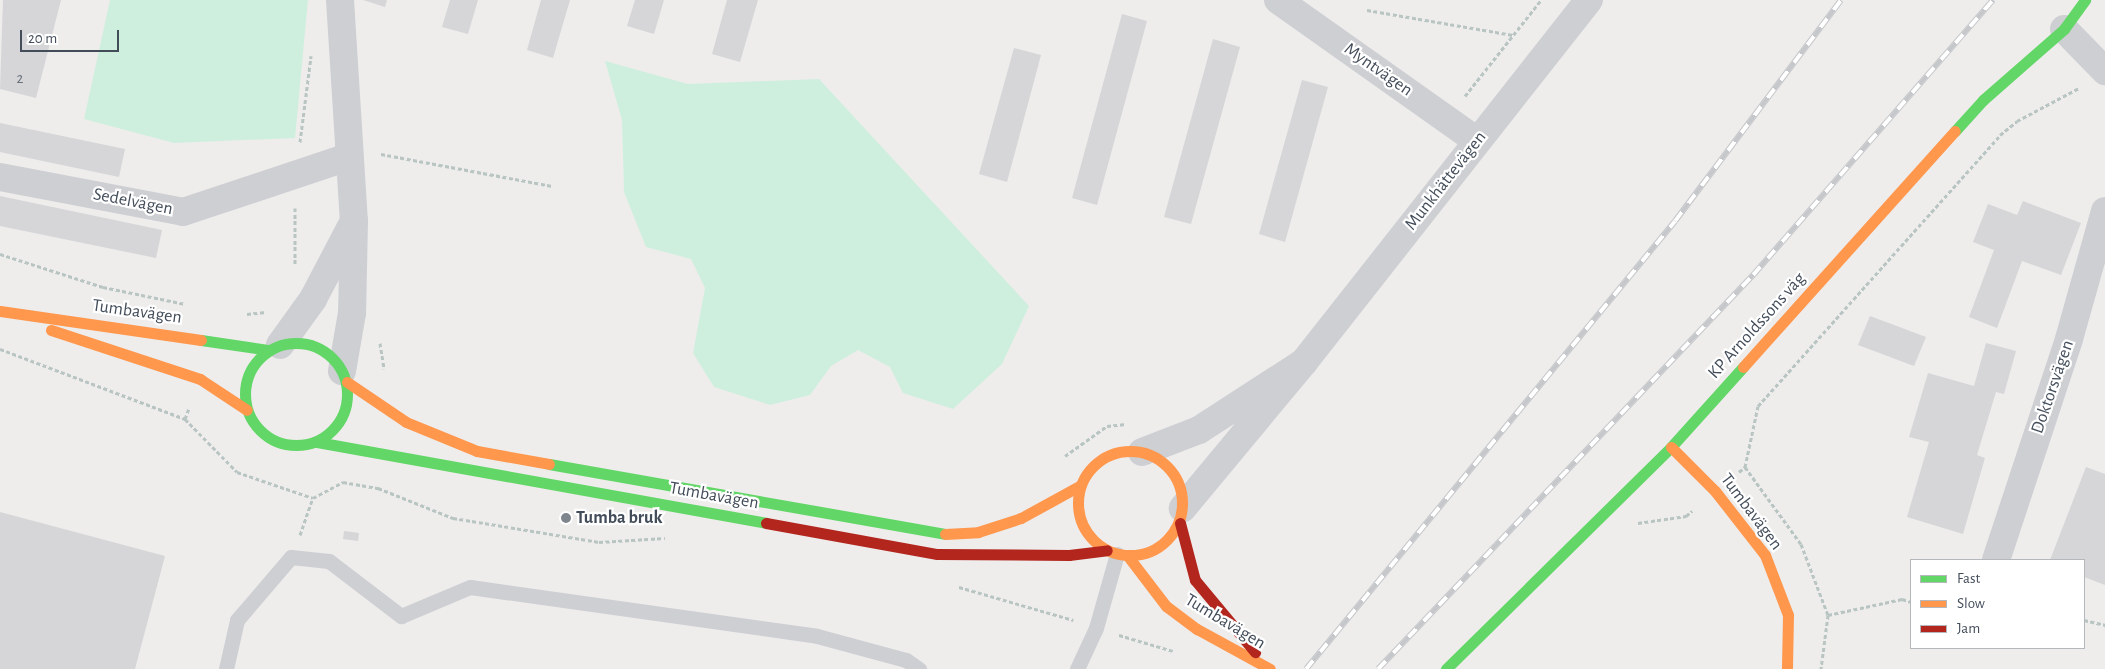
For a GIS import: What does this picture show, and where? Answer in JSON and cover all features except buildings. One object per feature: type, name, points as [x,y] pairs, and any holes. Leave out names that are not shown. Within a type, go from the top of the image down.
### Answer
[{"type":"main road","name":"KP Arnoldssons väg","points":[[1446,669],[1671,447],[1984,100],[2064,29],[2085,0]]},
{"type":"main road","name":"Tumbavägen","points":[[0,312],[275,347]]},
{"type":"main road","name":"Tumbavägen","points":[[0,312],[200,379],[247,410]]},
{"type":"main road","points":[[313,345],[332,356],[345,376],[343,416],[318,442],[287,445],[271,439],[247,410],[247,378],[275,347],[313,345]]},
{"type":"main road","name":"Tumbavägen","points":[[345,376],[406,422],[477,451],[943,534],[978,532],[1021,518],[1081,485]]},
{"type":"main road","name":"Tumbavägen","points":[[318,442],[938,554],[1069,555],[1117,553],[1166,606],[1198,630],[1271,669]]},
{"type":"main road","name":"Tumbavägen","points":[[1671,447],[1715,491],[1765,555],[1788,615],[1787,669]]},
{"type":"main road","points":[[1120,451],[1142,452],[1171,469],[1180,486],[1181,516],[1164,542],[1146,553],[1117,553],[1083,526],[1078,508],[1081,485],[1103,457],[1120,451]]},
{"type":"main road","name":"Tumbavägen","points":[[1181,516],[1195,580],[1215,609],[1271,669]]},
{"type":"street","points":[[340,0],[348,157],[354,221],[352,313],[345,376]]},
{"type":"street","name":"Myntvägen","points":[[1278,0],[1477,141]]},
{"type":"street","name":"Munkhättevägen","points":[[1181,516],[1589,0]]},
{"type":"street","points":[[2064,29],[2105,71]]},
{"type":"street","name":"Sedelvägen","points":[[0,177],[183,212],[348,157]]},
{"type":"street","name":"Doktorsvägen","points":[[1996,559],[2069,339],[2105,212]]},
{"type":"street","points":[[275,347],[313,299],[354,221]]},
{"type":"street","name":"Munkhättevägen","points":[[1142,452],[1199,430],[1304,362]]},
{"type":"lane","points":[[1077,669],[1096,628],[1117,553]]},
{"type":"lane","points":[[226,669],[237,620],[291,557],[329,561],[401,616],[470,587],[817,636],[906,660],[919,669]]},
{"type":"path","points":[[1446,119],[1541,0]]},
{"type":"path","points":[[1368,10],[1514,35]]},
{"type":"path","points":[[1745,466],[1758,406],[2000,135],[2017,121],[2076,90]]},
{"type":"path","points":[[348,157],[393,153],[552,186]]},
{"type":"path","points":[[0,254],[104,287],[188,306]]},
{"type":"path","points":[[240,314],[266,312],[296,292],[313,299]]},
{"type":"path","points":[[352,313],[378,328],[382,367],[388,375]]},
{"type":"path","points":[[1059,462],[1107,426],[1132,424]]},
{"type":"path","points":[[300,534],[313,498]]},
{"type":"path","points":[[1828,615],[1902,599],[1910,602]]},
{"type":"path","points":[[2085,620],[2105,625]]},
{"type":"green space","points":[[110,0],[308,0],[295,138],[174,143],[84,119]]},
{"type":"green space","points":[[605,61],[688,84],[819,79],[1029,306],[1002,364],[953,409],[903,393],[890,367],[858,350],[831,366],[810,395],[770,405],[714,387],[693,353],[705,288],[691,259],[646,247],[624,192],[622,120]]},
{"type":"railway","points":[[1306,669],[1675,221],[1841,0]]},
{"type":"railway","points":[[1378,669],[1753,275],[1993,0]]},
{"type":"traffic: fast","points":[[1955,131],[1983,100],[2064,29],[2085,0]]},
{"type":"traffic: fast","points":[[201,340],[269,350]]},
{"type":"traffic: fast","points":[[296,343],[306,344],[325,351],[339,365],[346,384],[347,394],[346,404],[339,423],[325,437],[306,444],[296,445],[286,444],[267,437],[253,423],[246,404],[245,394],[246,384],[253,365],[267,351],[286,344],[296,343]]},
{"type":"traffic: fast","points":[[1446,669],[1671,447],[1743,367]]},
{"type":"traffic: fast","points":[[317,442],[766,523]]},
{"type":"traffic: fast","points":[[549,464],[945,534]]},
{"type":"traffic: slow","points":[[1743,367],[1955,131]]},
{"type":"traffic: slow","points":[[0,311],[201,340]]},
{"type":"traffic: slow","points":[[51,330],[200,379],[247,410]]},
{"type":"traffic: slow","points":[[347,382],[406,422],[477,451],[549,464]]},
{"type":"traffic: slow","points":[[1671,447],[1715,491],[1765,555],[1788,615],[1787,669]]},
{"type":"traffic: slow","points":[[1130,451],[1150,455],[1167,466],[1178,483],[1182,503],[1178,523],[1167,540],[1150,551],[1130,555],[1110,551],[1093,540],[1082,523],[1078,503],[1082,483],[1093,466],[1110,455],[1130,451]]},
{"type":"traffic: slow","points":[[945,534],[978,532],[1021,518],[1081,485]]},
{"type":"traffic: slow","points":[[1127,555],[1166,606],[1197,629],[1270,669]]},
{"type":"traffic: jam","points":[[766,523],[937,554],[1069,555],[1107,550]]},
{"type":"traffic: jam","points":[[1180,523],[1195,580],[1255,652]]},
{"type":"place","name":"Tumba bruk","points":[[566,518]]}]
